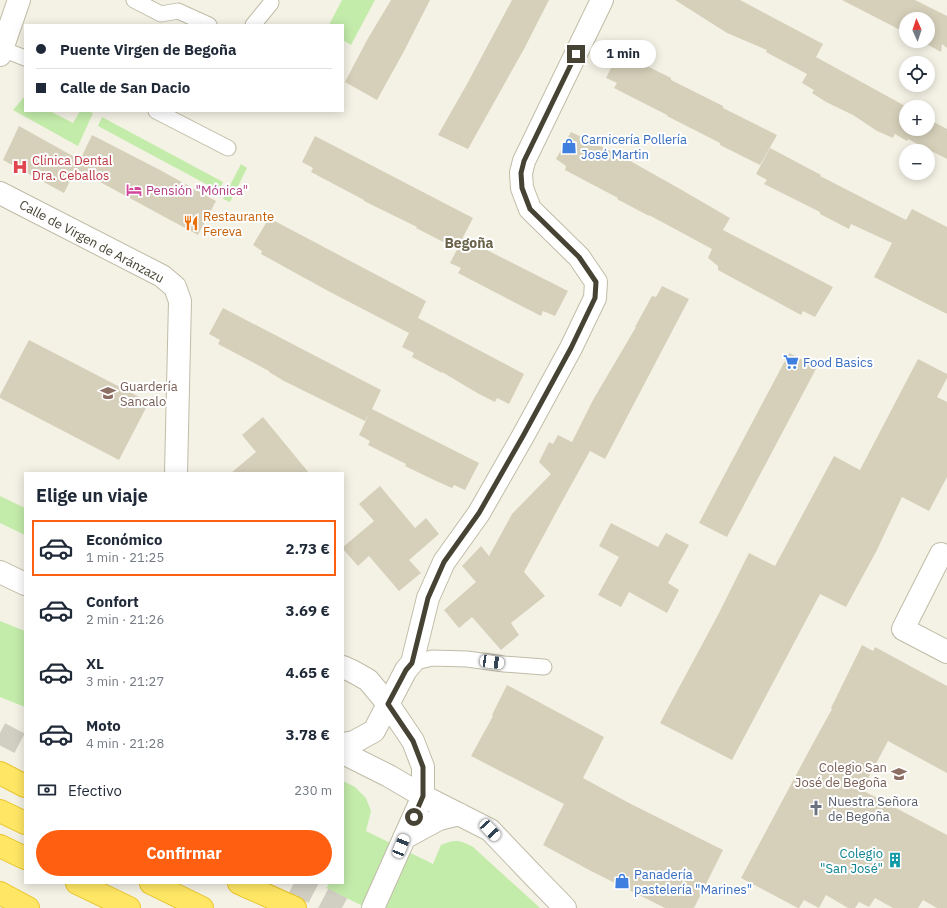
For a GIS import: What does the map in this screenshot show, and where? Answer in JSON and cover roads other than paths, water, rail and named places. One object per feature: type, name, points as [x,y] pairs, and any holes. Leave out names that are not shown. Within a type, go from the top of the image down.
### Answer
[{"type":"highway","points":[[0,773],[24,785]]},
{"type":"highway","points":[[0,777],[24,786]]},
{"type":"highway","points":[[0,811],[24,823]]},
{"type":"highway","points":[[0,846],[24,858]]},
{"type":"highway","points":[[80,884],[129,908]]},
{"type":"highway","points":[[153,884],[202,908]]},
{"type":"highway","points":[[241,884],[296,908]]},
{"type":"highway","points":[[0,893],[28,908]]},
{"type":"street","points":[[1,52],[19,0]]},
{"type":"street","points":[[344,744],[354,742],[374,731],[406,670],[412,663],[428,598],[444,562],[479,513],[571,348],[595,298],[596,282],[579,257],[530,209],[522,188],[521,173],[524,161],[602,0]]},
{"type":"street","name":"Calle de Virgen de Aránzazu","points":[[4,198],[162,276],[175,287],[180,301],[176,472]]},
{"type":"street","points":[[941,554],[903,628],[947,652]]},
{"type":"street","points":[[0,572],[24,584]]},
{"type":"street","points":[[344,667],[368,680],[388,704],[413,741],[423,767],[423,796],[373,908]]},
{"type":"street","points":[[344,754],[490,830],[565,908]]},
{"type":"street","points":[[404,838],[439,819],[459,814]]},
{"type":"lane","points":[[134,0],[161,14],[178,11],[206,24]]},
{"type":"lane","points":[[254,24],[271,3]]},
{"type":"lane","points":[[1,52],[24,58]]},
{"type":"lane","points":[[158,112],[228,148]]},
{"type":"lane","points":[[412,663],[432,658],[467,659],[544,667]]},
{"type":"tunnel","points":[[0,733],[24,745]]},
{"type":"tunnel","points":[[296,884],[342,908]]},
{"type":"place","name":"Carnicería Pollería José Martin","points":[[569,146]]},
{"type":"place","name":"Clínica Dental Dra. Ceballos","points":[[20,167]]},
{"type":"place","name":"Pensión \"Mónica\"","points":[[134,190]]},
{"type":"place","name":"Restaurante Fereva","points":[[191,223]]},
{"type":"place","name":"Food Basics","points":[[791,362]]},
{"type":"place","name":"Guardería Sancalo","points":[[108,393]]},
{"type":"place","name":"Colegio San José de Begoña","points":[[899,774]]},
{"type":"place","name":"Nuestra Señora de Begoña","points":[[816,808]]},
{"type":"place","name":"Colegio \"San José\"","points":[[895,860]]},
{"type":"place","name":"Panadería pastelería \"Marines\"","points":[[622,881]]},
{"type":"district","name":"Begoña","points":[[469,243]]}]
